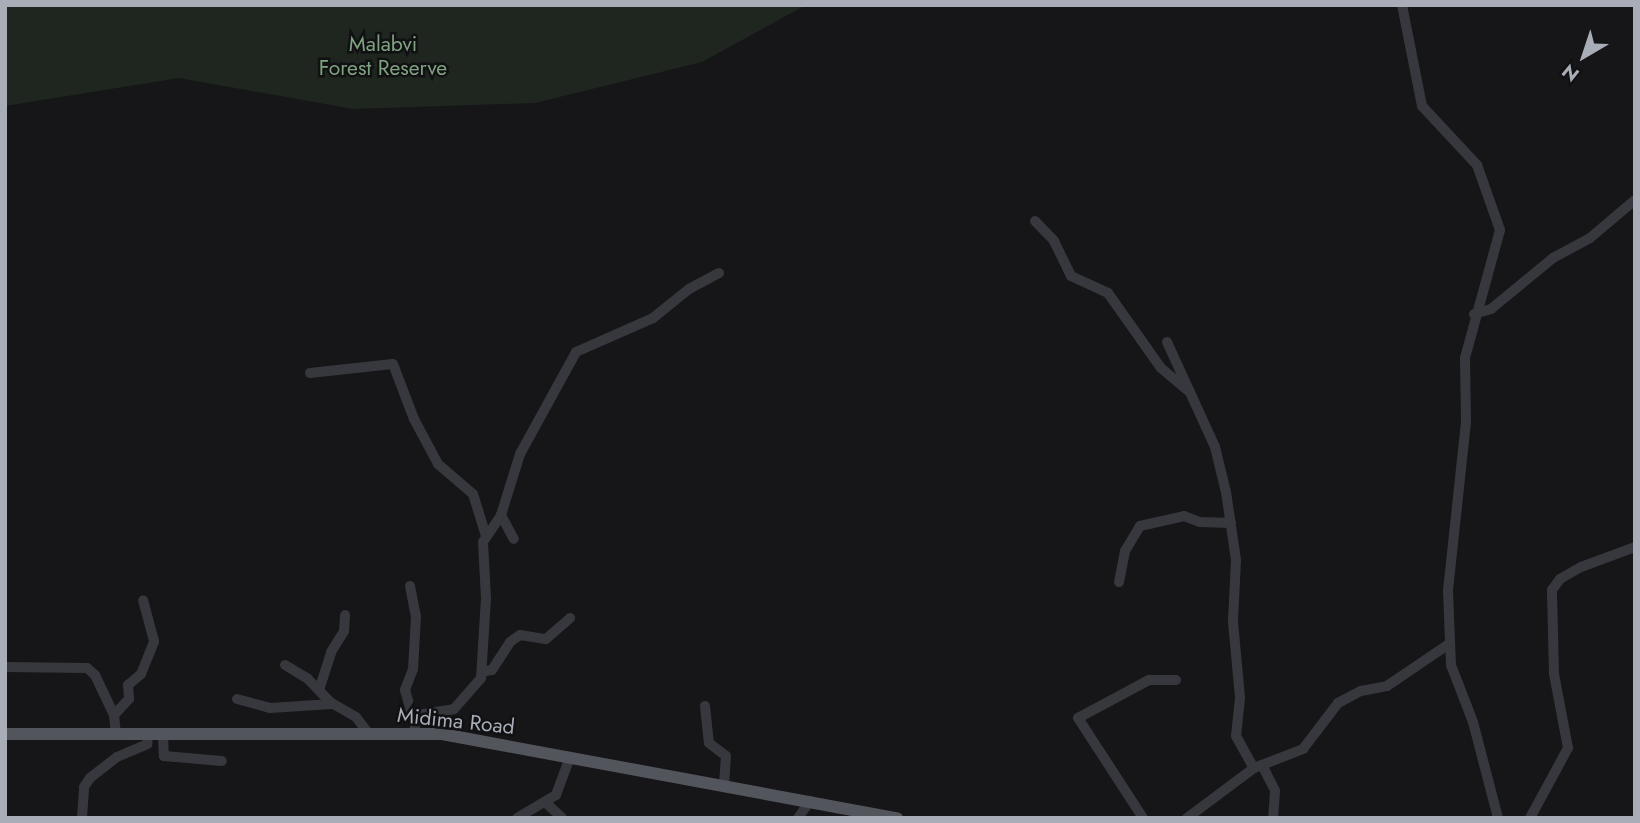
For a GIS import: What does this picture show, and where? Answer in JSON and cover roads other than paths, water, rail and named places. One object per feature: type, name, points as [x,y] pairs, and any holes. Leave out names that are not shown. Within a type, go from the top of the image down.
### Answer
[{"type":"main road","name":"Midima Road","points":[[5,734],[368,733],[414,726],[810,801],[844,813],[897,818]]},
{"type":"street","points":[[1402,5],[1422,106],[1477,165],[1500,225],[1474,314],[1464,368],[1466,415],[1448,577],[1451,665],[1473,722],[1498,818]]},
{"type":"street","points":[[1474,314],[1491,309],[1553,258],[1590,238],[1635,200]]},
{"type":"street","points":[[1035,221],[1054,241],[1071,276],[1108,293],[1161,368],[1190,392]]},
{"type":"street","points":[[414,726],[422,713],[459,706],[483,672],[486,598],[481,548],[486,536],[501,516],[520,454],[580,347],[653,318],[689,289],[719,274]]},
{"type":"street","points":[[1167,342],[1219,458],[1236,560],[1233,622],[1240,688],[1236,736],[1275,791],[1273,818]]},
{"type":"street","points":[[310,373],[393,364],[414,419],[438,464],[473,494],[486,536]]},
{"type":"street","points":[[501,516],[514,539]]},
{"type":"street","points":[[1119,582],[1125,551],[1140,526],[1184,516],[1200,522],[1231,523]]},
{"type":"street","points":[[1531,818],[1568,748],[1554,674],[1552,590],[1564,576],[1635,547]]},
{"type":"street","points":[[410,586],[416,616],[412,673],[405,690],[414,726]]},
{"type":"street","points":[[114,715],[129,699],[128,685],[143,670],[154,641],[143,600]]},
{"type":"street","points":[[319,690],[331,652],[344,631],[345,615]]},
{"type":"street","points":[[483,672],[492,670],[510,642],[520,635],[546,639],[570,618]]},
{"type":"street","points":[[1187,818],[1258,766],[1303,748],[1338,703],[1362,691],[1387,686],[1449,644]]},
{"type":"street","points":[[285,665],[319,690],[331,704],[356,717],[368,733]]},
{"type":"street","points":[[6,666],[87,668],[95,675],[114,715],[116,734]]},
{"type":"street","points":[[1143,818],[1078,718],[1149,680],[1175,680]]},
{"type":"street","points":[[237,699],[270,708],[331,704]]},
{"type":"street","points":[[705,706],[709,743],[726,756],[724,785]]},
{"type":"street","points":[[82,818],[84,786],[90,778],[117,757],[147,744],[149,733]]},
{"type":"street","points":[[163,733],[163,756],[222,761]]},
{"type":"street","points":[[517,818],[545,802],[563,783],[570,757]]},
{"type":"street","points":[[800,817],[810,801]]},
{"type":"street","points":[[545,802],[562,818]]},
{"type":"park label","name":"Malabvi Forest Reserve","points":[[383,56]]}]
